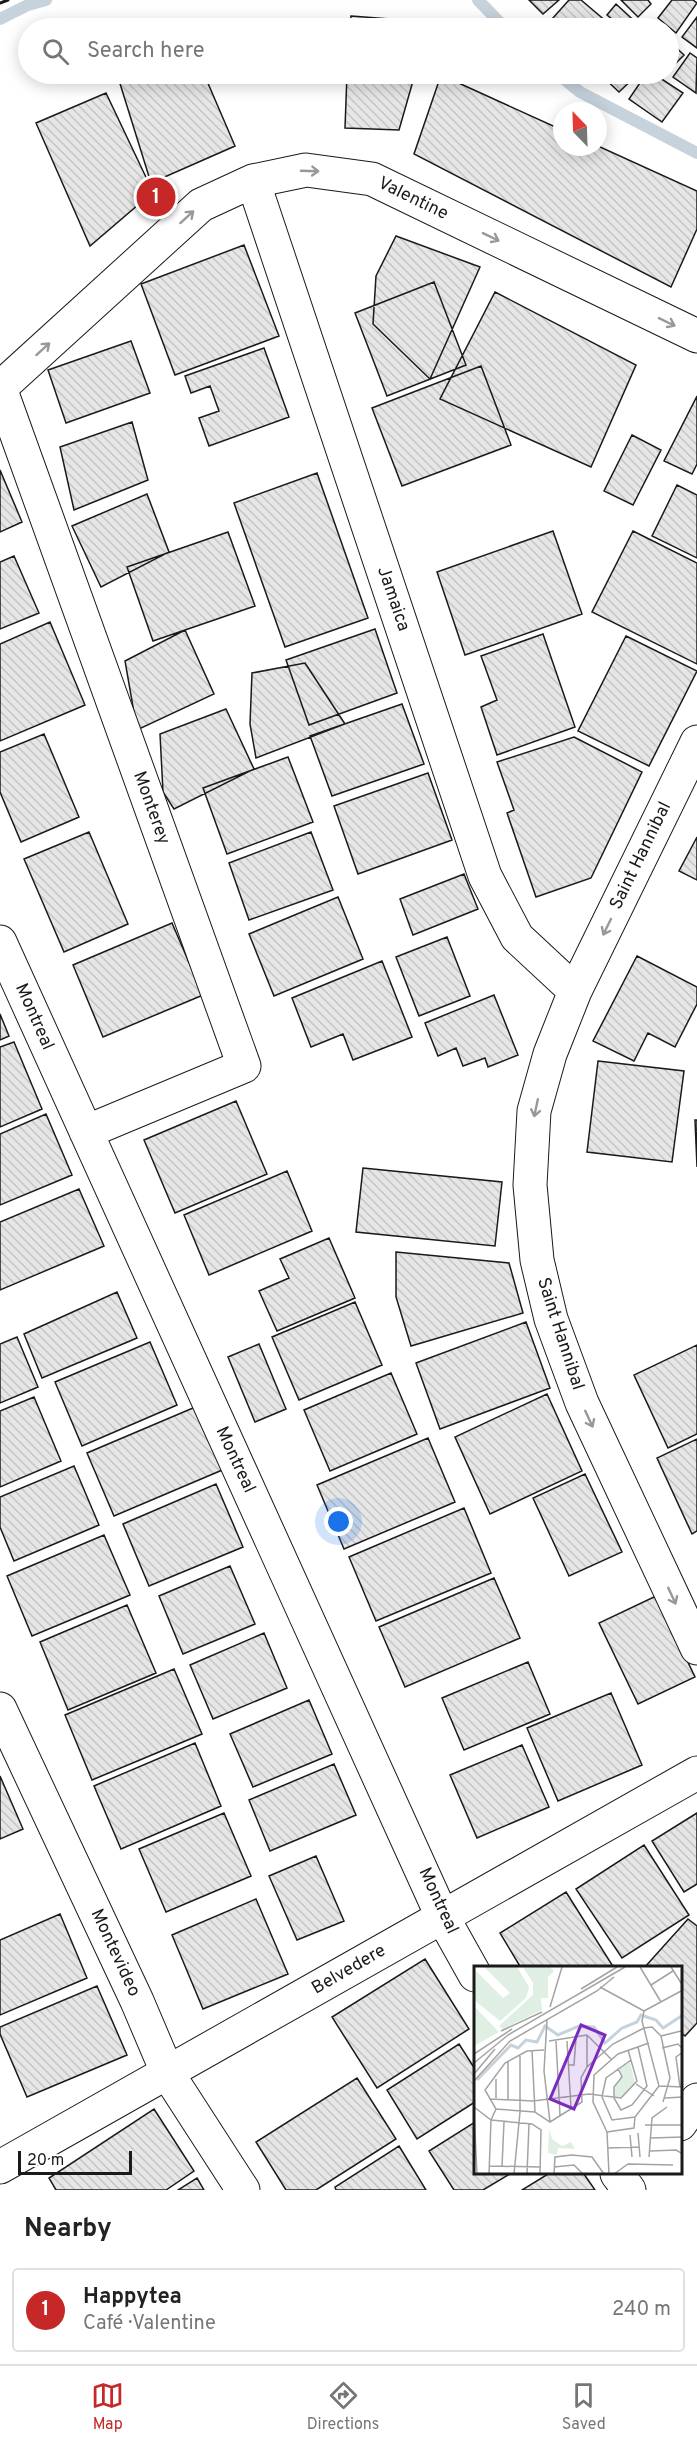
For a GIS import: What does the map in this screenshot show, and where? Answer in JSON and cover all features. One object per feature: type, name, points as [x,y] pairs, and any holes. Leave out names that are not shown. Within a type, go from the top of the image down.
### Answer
[{"type":"street","name":"Valentine","points":[[0,388],[201,205],[253,181],[306,170],[372,179],[697,336]]},
{"type":"street","name":"Jamaica","points":[[253,181],[486,876],[517,937],[575,991]]},
{"type":"street","name":"Monterey","points":[[0,388],[244,1066],[86,1132]]},
{"type":"street","name":"Saint Hannibal","points":[[697,742],[575,991],[550,1054],[534,1112],[530,1185],[537,1260],[551,1319],[582,1403],[697,1648]]},
{"type":"street","name":"Montreal","points":[[0,942],[442,1916],[474,1973]]},
{"type":"street","name":"Montevideo","points":[[0,1709],[137,2001],[168,2074],[243,2190]]},
{"type":"street","name":"Belvedere","points":[[0,2167],[697,1773]]},
{"type":"street","points":[[682,2122],[697,2100]]},
{"type":"street","points":[[618,2175],[629,2190]]},
{"type":"street","points":[[635,2190],[645,2175]]},
{"type":"building","points":[[529,0],[559,0],[543,14]]},
{"type":"building","points":[[569,0],[581,0],[602,18],[553,18]]},
{"type":"building","points":[[621,0],[648,0],[651,4],[638,17]]},
{"type":"building","points":[[672,0],[693,0],[697,3],[679,29],[679,18],[658,18]]},
{"type":"building","points":[[616,4],[631,18],[610,18],[607,15]]},
{"type":"building","points":[[351,16],[377,18],[351,18]]},
{"type":"building","points":[[697,17],[697,48],[682,37]]},
{"type":"building","points":[[679,50],[684,55],[679,60]]},
{"type":"building","points":[[690,53],[697,58],[696,93],[679,81],[679,69]]},
{"type":"building","points":[[120,84],[208,84],[235,146],[151,183]]},
{"type":"building","points":[[347,84],[412,84],[399,130],[345,128]]},
{"type":"building","points":[[438,84],[461,84],[553,126],[553,156],[607,156],[607,150],[697,191],[697,229],[671,287],[414,154]]},
{"type":"building","points":[[611,84],[627,84],[619,92]]},
{"type":"building","points":[[639,84],[669,84],[683,93],[662,122],[629,99]]},
{"type":"building","points":[[106,93],[153,192],[90,246],[36,123]]},
{"type":"building","points":[[396,236],[480,267],[430,379],[373,324],[376,276]]},
{"type":"building","points":[[244,245],[279,336],[175,375],[141,284]]},
{"type":"building","points":[[434,282],[466,365],[387,396],[355,313]]},
{"type":"building","points":[[495,292],[636,365],[591,467],[440,399]]},
{"type":"building","points":[[131,341],[150,393],[66,423],[48,370]]},
{"type":"building","points":[[264,348],[289,417],[209,446],[199,418],[219,411],[210,386],[191,393],[185,376]]},
{"type":"building","points":[[481,366],[511,445],[402,486],[372,408]]},
{"type":"building","points":[[697,396],[697,464],[692,474],[664,461]]},
{"type":"building","points":[[132,422],[148,480],[74,510],[60,447]]},
{"type":"building","points":[[632,435],[661,450],[633,505],[604,491]]},
{"type":"building","points":[[0,470],[22,522],[0,532]]},
{"type":"building","points":[[317,473],[368,618],[285,647],[234,503]]},
{"type":"building","points":[[677,485],[697,495],[697,558],[652,536]]},
{"type":"building","points":[[147,494],[169,552],[101,587],[72,526]]},
{"type":"building","points":[[553,531],[582,614],[465,655],[437,572]]},
{"type":"building","points":[[633,531],[697,563],[697,664],[592,612]]},
{"type":"building","points":[[228,532],[255,606],[153,641],[127,567]]},
{"type":"building","points":[[14,556],[39,613],[0,629],[0,562]]},
{"type":"building","points":[[50,622],[85,705],[0,741],[0,644]]},
{"type":"building","points":[[375,629],[397,693],[309,725],[286,660]]},
{"type":"building","points":[[185,630],[214,694],[137,730],[125,661]]},
{"type":"building","points":[[543,634],[575,727],[497,755],[481,707],[497,700],[481,656]]},
{"type":"building","points":[[626,636],[697,671],[649,766],[578,731]]},
{"type":"building","points":[[305,663],[345,724],[256,758],[250,724],[252,673]]},
{"type":"building","points":[[402,704],[424,764],[332,796],[310,736]]},
{"type":"building","points":[[226,709],[254,769],[174,809],[163,792],[160,734]]},
{"type":"building","points":[[44,734],[79,817],[21,842],[0,792],[0,752]]},
{"type":"building","points":[[574,737],[642,772],[591,878],[536,897],[507,813],[514,810],[497,762]]},
{"type":"building","points":[[288,757],[313,822],[227,854],[203,788]]},
{"type":"building","points":[[428,773],[452,840],[358,874],[334,806]]},
{"type":"building","points":[[89,832],[128,924],[64,952],[24,859]]},
{"type":"building","points":[[311,832],[333,890],[249,920],[229,863]]},
{"type":"building","points":[[697,837],[697,880],[679,871]]},
{"type":"building","points":[[464,874],[478,909],[413,935],[400,899]]},
{"type":"building","points":[[338,897],[363,959],[274,996],[249,934]]},
{"type":"building","points":[[172,923],[203,995],[103,1037],[73,965]]},
{"type":"building","points":[[447,937],[470,996],[419,1016],[396,957]]},
{"type":"building","points":[[637,956],[697,987],[697,1004],[675,1047],[648,1033],[634,1061],[593,1041]]},
{"type":"building","points":[[382,961],[412,1037],[353,1060],[343,1034],[311,1047],[292,998]]},
{"type":"building","points":[[494,995],[518,1055],[488,1067],[485,1058],[463,1066],[456,1048],[438,1056],[425,1023]]},
{"type":"building","points":[[0,1014],[9,1036],[0,1040]]},
{"type":"building","points":[[14,1042],[42,1109],[0,1127],[0,1047]]},
{"type":"building","points":[[598,1061],[684,1071],[672,1162],[587,1152]]},
{"type":"building","points":[[236,1101],[267,1174],[175,1213],[144,1140]]},
{"type":"building","points":[[46,1114],[72,1175],[0,1205],[0,1134]]},
{"type":"building","points":[[695,1120],[697,1120],[697,1167]]},
{"type":"building","points":[[363,1168],[502,1182],[495,1246],[356,1232]]},
{"type":"building","points":[[287,1171],[312,1231],[209,1275],[184,1215]]},
{"type":"building","points":[[79,1189],[104,1246],[0,1290],[0,1222]]},
{"type":"building","points":[[329,1238],[355,1298],[277,1331],[259,1291],[289,1278],[280,1259]]},
{"type":"building","points":[[396,1252],[509,1263],[523,1313],[411,1346],[396,1297]]},
{"type":"building","points":[[117,1292],[137,1338],[42,1378],[24,1334]]},
{"type":"building","points":[[355,1302],[382,1365],[299,1400],[272,1337]]},
{"type":"building","points":[[526,1322],[550,1388],[440,1429],[416,1363]]},
{"type":"building","points":[[17,1337],[38,1387],[0,1403],[0,1344]]},
{"type":"building","points":[[150,1342],[177,1405],[82,1446],[55,1382]]},
{"type":"building","points":[[259,1344],[286,1409],[255,1422],[228,1357]]},
{"type":"building","points":[[697,1345],[697,1434],[668,1448],[634,1375]]},
{"type":"building","points":[[391,1373],[417,1434],[330,1471],[304,1410]]},
{"type":"building","points":[[547,1394],[582,1471],[490,1514],[455,1437]]},
{"type":"building","points":[[34,1397],[61,1461],[0,1487],[0,1411]]},
{"type":"building","points":[[200,1405],[227,1468],[114,1516],[87,1453]]},
{"type":"building","points":[[428,1438],[455,1502],[344,1549],[317,1485]]},
{"type":"building","points":[[697,1439],[697,1531],[692,1534],[657,1458]]},
{"type":"building","points":[[74,1466],[99,1525],[14,1561],[0,1527],[0,1497]]},
{"type":"building","points":[[585,1474],[622,1552],[569,1576],[533,1498]]},
{"type":"building","points":[[216,1484],[243,1547],[149,1586],[123,1524]]},
{"type":"building","points":[[464,1508],[491,1573],[376,1621],[349,1557]]},
{"type":"building","points":[[104,1535],[130,1595],[32,1636],[7,1576]]},
{"type":"building","points":[[230,1566],[255,1624],[183,1654],[159,1596]]},
{"type":"building","points":[[494,1578],[520,1638],[405,1687],[379,1627]]},
{"type":"building","points":[[656,1596],[695,1677],[638,1704],[599,1623]]},
{"type":"building","points":[[127,1605],[156,1673],[68,1710],[40,1642]]},
{"type":"building","points":[[264,1633],[287,1688],[213,1719],[190,1665]]},
{"type":"building","points":[[528,1662],[550,1714],[464,1750],[442,1698]]},
{"type":"building","points":[[174,1669],[202,1734],[92,1780],[65,1715]]},
{"type":"building","points":[[611,1693],[642,1765],[558,1801],[527,1728]]},
{"type":"building","points":[[309,1700],[332,1754],[253,1787],[230,1734]]},
{"type":"building","points":[[195,1743],[221,1806],[121,1849],[94,1786]]},
{"type":"building","points":[[522,1745],[549,1807],[477,1838],[450,1775]]},
{"type":"building","points":[[334,1764],[356,1815],[270,1851],[249,1800]]},
{"type":"building","points":[[0,1776],[23,1829],[0,1839]]},
{"type":"building","points":[[224,1813],[251,1876],[166,1912],[139,1849]]},
{"type":"building","points":[[697,1813],[697,1884],[684,1892],[652,1841]]},
{"type":"building","points":[[644,1845],[689,1915],[622,1958],[576,1889]]},
{"type":"building","points":[[316,1856],[344,1921],[297,1940],[269,1876]]},
{"type":"building","points":[[566,1892],[613,1966],[520,1966],[500,1933]]},
{"type":"building","points":[[256,1899],[288,1974],[203,2009],[172,1935]]},
{"type":"building","points":[[60,1914],[87,1978],[0,2015],[0,1940]]},
{"type":"building","points":[[688,1919],[697,1926],[697,2023],[685,2036],[682,2034],[682,1966],[646,1966]]},
{"type":"building","points":[[425,1959],[469,2029],[377,2088],[332,2017]]},
{"type":"building","points":[[97,1986],[127,2055],[27,2097],[0,2034],[0,2027]]},
{"type":"building","points":[[459,2044],[474,2067],[474,2103],[417,2139],[387,2090]]},
{"type":"building","points":[[357,2078],[396,2139],[316,2190],[286,2190],[256,2142]]},
{"type":"building","points":[[154,2109],[194,2171],[166,2190],[56,2190],[49,2178]]},
{"type":"building","points":[[474,2123],[474,2175],[508,2175],[483,2190],[454,2190],[429,2151]]},
{"type":"building","points":[[399,2146],[426,2190],[336,2190],[335,2187]]},
{"type":"building","points":[[546,2175],[585,2175],[595,2190],[522,2190]]},
{"type":"building","points":[[197,2178],[204,2190],[178,2190]]},
{"type":"waterway","points":[[0,19],[28,5],[46,0]]},
{"type":"waterway","points":[[478,0],[495,18]]},
{"type":"waterway","points":[[570,84],[580,92],[697,153]]},
{"type":"wall","points":[[0,3],[8,0]]},
{"type":"place","name":"Happytea","points":[[156,197]]}]
